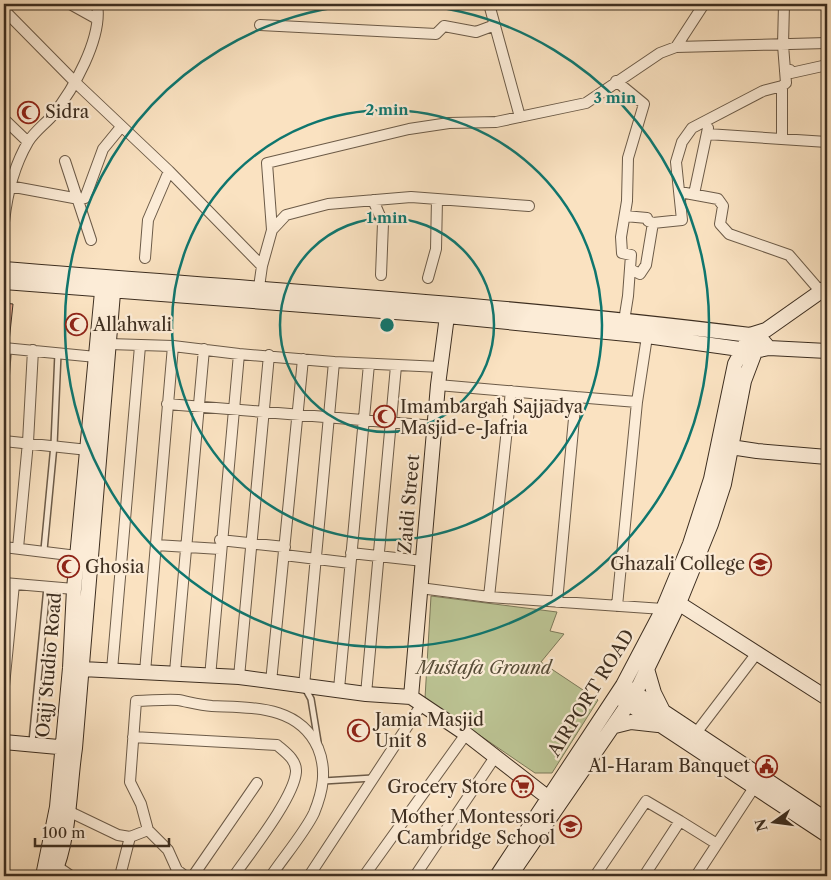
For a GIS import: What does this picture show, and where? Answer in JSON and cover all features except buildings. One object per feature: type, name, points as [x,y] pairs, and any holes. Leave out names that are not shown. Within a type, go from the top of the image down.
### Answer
[{"type":"street","points":[[4,222],[8,182],[28,142],[76,83],[90,49],[98,9],[70,4]]},
{"type":"street","points":[[489,4],[520,118]]},
{"type":"street","points":[[676,47],[704,4]]},
{"type":"street","points":[[624,216],[647,218],[648,221],[654,223],[682,220],[676,162],[682,142],[692,128],[763,91],[782,86],[786,83],[783,45],[784,4]]},
{"type":"street","points":[[4,10],[121,127],[169,171],[262,266]]},
{"type":"street","points":[[260,25],[436,34],[444,26],[476,32],[495,25]]},
{"type":"street","points":[[258,296],[262,266],[272,230],[267,163],[409,129],[449,123],[496,122],[586,102],[660,53],[676,47],[827,43]]},
{"type":"street","points":[[785,71],[790,70],[791,73],[827,65]]},
{"type":"street","points":[[616,81],[644,104],[628,158],[621,237],[622,253],[631,255],[624,321]]},
{"type":"street","points":[[782,86],[782,138]]},
{"type":"street","points":[[4,119],[28,142]]},
{"type":"street","points":[[694,194],[709,119]]},
{"type":"street","points":[[8,182],[79,199],[85,198],[103,149],[121,127]]},
{"type":"street","points":[[707,134],[827,142]]},
{"type":"street","points":[[65,161],[91,240]]},
{"type":"street","points":[[145,258],[148,220],[169,171]]},
{"type":"street","points":[[670,603],[711,524],[724,484],[724,446],[757,342],[824,289],[789,255],[729,234],[720,224],[723,206],[718,199],[680,192]]},
{"type":"street","points":[[272,230],[286,215],[328,204],[411,197],[529,206]]},
{"type":"street","points":[[428,278],[436,249],[437,199]]},
{"type":"street","points":[[373,200],[383,223],[381,275]]},
{"type":"street","points":[[630,269],[640,274],[646,265],[654,223]]},
{"type":"street","points":[[4,269],[108,284]]},
{"type":"street","points":[[4,282],[108,284],[258,296],[447,316],[648,330],[827,351]]},
{"type":"street","name":"Oajj Studio Road","points":[[43,876],[68,748],[109,344],[108,284]]},
{"type":"street","name":"Oajj Studio Road","points":[[76,668],[74,589],[96,357],[108,284]]},
{"type":"street","points":[[258,296],[448,304],[624,321],[648,330]]},
{"type":"street","name":"Zaidi Street","points":[[416,700],[420,588],[438,385],[447,316]]},
{"type":"street","points":[[617,606],[637,402],[648,330]]},
{"type":"street","points":[[109,344],[173,346],[334,362],[441,367]]},
{"type":"street","points":[[112,670],[140,346]]},
{"type":"street","points":[[145,672],[173,346]]},
{"type":"street","points":[[6,348],[96,357]]},
{"type":"street","points":[[175,672],[204,349]]},
{"type":"street","points":[[18,548],[28,442],[33,350]]},
{"type":"street","points":[[210,677],[220,545],[239,354]]},
{"type":"street","points":[[239,677],[269,355]]},
{"type":"street","points":[[271,682],[303,359]]},
{"type":"street","points":[[304,686],[334,362]]},
{"type":"street","points":[[339,689],[369,364]]},
{"type":"street","points":[[366,694],[396,366]]},
{"type":"street","points":[[438,385],[637,402]]},
{"type":"street","points":[[489,596],[511,391]]},
{"type":"street","points":[[557,602],[576,397]]},
{"type":"street","points":[[167,404],[435,426]]},
{"type":"street","points":[[4,441],[28,442],[88,450]]},
{"type":"street","points":[[724,446],[827,457]]},
{"type":"street","points":[[156,545],[186,547],[251,543],[316,559],[379,556],[423,561]]},
{"type":"street","points":[[4,547],[44,550],[77,556]]},
{"type":"street","points":[[4,686],[9,584],[74,589]]},
{"type":"street","points":[[420,588],[489,596],[617,606],[670,603],[757,653],[827,698]]},
{"type":"street","name":"AIRPORT ROAD","points":[[497,876],[553,801],[615,726],[647,670],[670,603]]},
{"type":"street","name":"AIRPORT ROAD","points":[[510,876],[670,603]]},
{"type":"street","points":[[696,733],[757,653]]},
{"type":"street","points":[[76,668],[175,672],[210,677],[239,677],[416,700],[466,734],[553,801]]},
{"type":"street","points":[[647,670],[665,721]]},
{"type":"street","points":[[619,690],[758,781],[827,820]]},
{"type":"street","points":[[185,876],[177,870],[168,850],[148,830],[141,804],[130,782],[136,701],[176,700],[209,705],[252,708],[287,716],[302,724],[313,738],[324,763],[323,782],[313,815],[270,876]]},
{"type":"street","points":[[309,876],[374,778],[416,700]]},
{"type":"street","points":[[615,726],[631,722],[665,721],[696,733],[827,835]]},
{"type":"street","points":[[364,876],[466,734]]},
{"type":"street","points":[[133,737],[277,745],[291,756],[297,772],[290,791],[234,876]]},
{"type":"street","points":[[4,742],[68,748]]},
{"type":"street","name":"Oajj Studio Road","points":[[55,872],[68,811],[68,748]]},
{"type":"street","points":[[415,876],[495,757]]},
{"type":"street","points":[[696,876],[758,781]]},
{"type":"street","points":[[193,876],[257,783]]},
{"type":"street","points":[[595,876],[646,801],[717,844]]},
{"type":"street","points":[[68,811],[118,835],[130,837],[148,830]]},
{"type":"street","points":[[644,876],[680,821]]},
{"type":"street","points":[[120,876],[130,837]]},
{"type":"street","points":[[55,872],[71,876]]},
{"type":"lane","points":[[4,402],[6,348]]},
{"type":"lane","points":[[44,550],[54,445],[58,353]]},
{"type":"lane","points":[[32,744],[47,586]]},
{"type":"lane","points":[[304,686],[311,699],[319,750]]},
{"type":"lane","points":[[323,782],[374,778]]},
{"type":"green space","name":"Mustafa Ground","points":[[431,596],[557,612],[550,631],[564,634],[541,662],[598,700],[552,773],[535,773],[425,698]]},
{"type":"place","name":"Sidra","points":[[29,112]]},
{"type":"place","name":"Allahwali","points":[[77,325]]},
{"type":"place","name":"Imambargah Sajjadya Masjid-e-Jafria","points":[[384,417]]},
{"type":"place","name":"Ghazali College","points":[[761,564]]},
{"type":"place","name":"Ghosia","points":[[69,567]]},
{"type":"place","name":"Jamia Masjid Unit 8","points":[[359,730]]},
{"type":"place","name":"Al-Haram Banquet","points":[[766,766]]},
{"type":"place","name":"Grocery Store","points":[[523,787]]},
{"type":"place","name":"Mother Montessori Cambridge School","points":[[571,827]]}]
